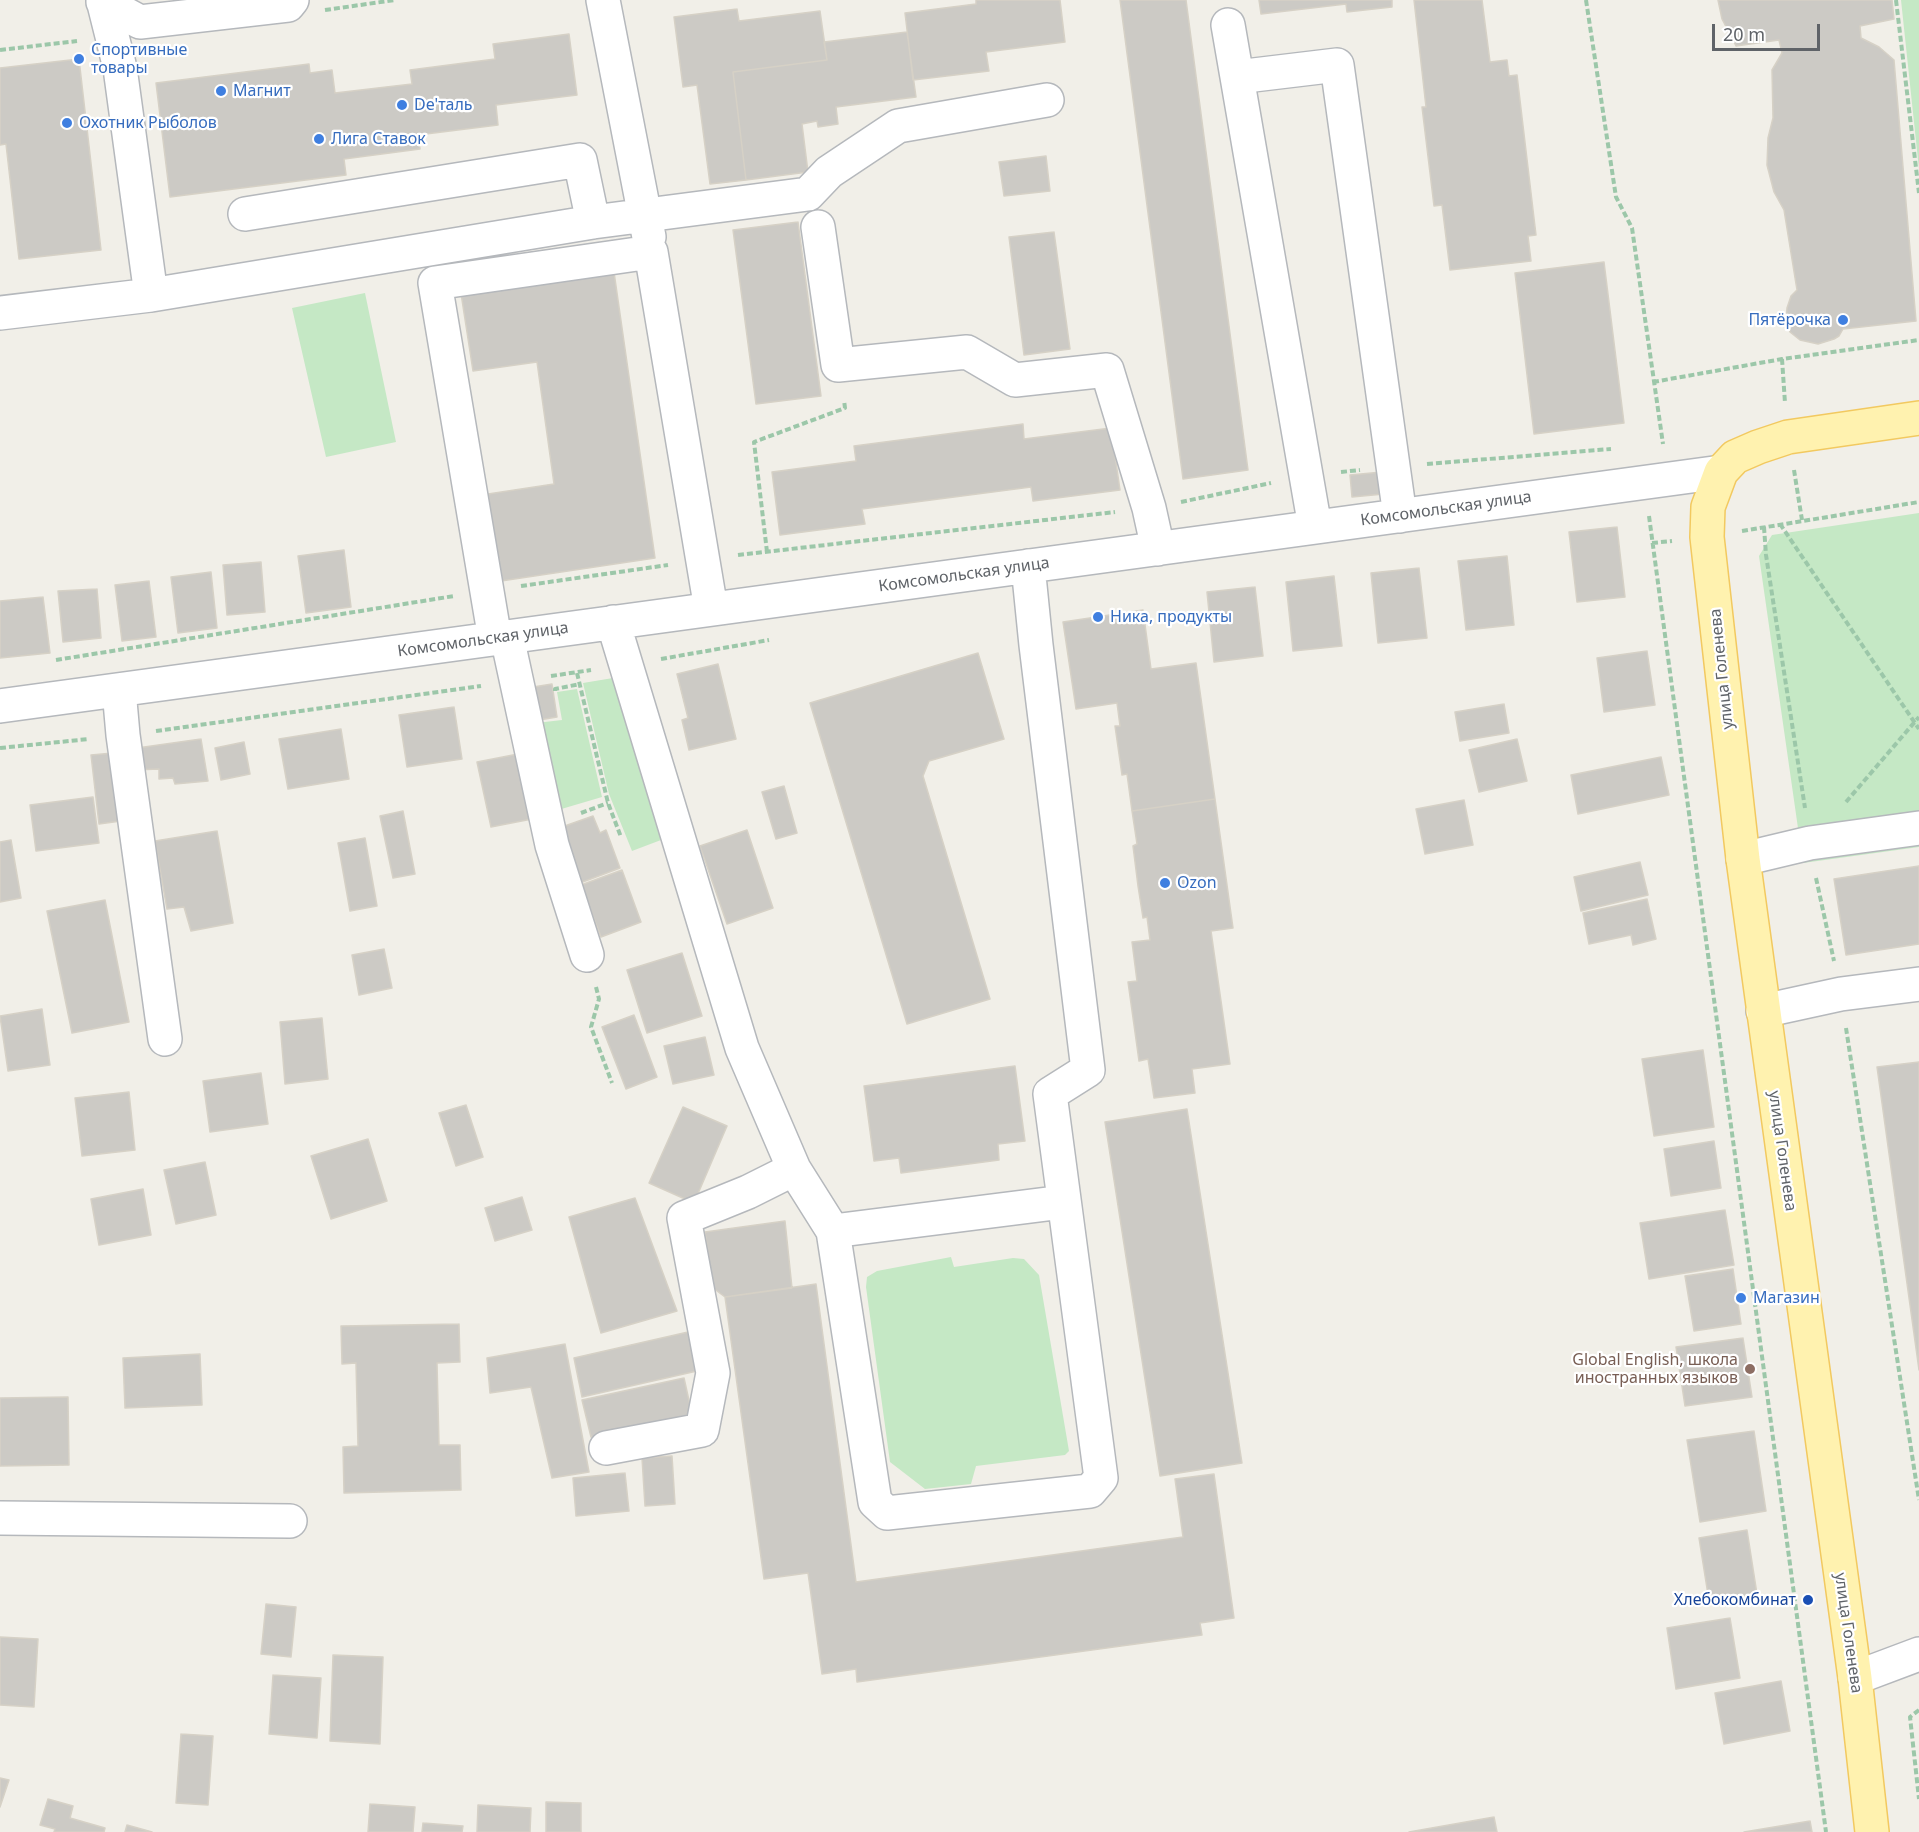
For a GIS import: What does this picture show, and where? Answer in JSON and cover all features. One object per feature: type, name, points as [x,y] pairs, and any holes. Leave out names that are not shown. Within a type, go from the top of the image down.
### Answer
[{"type":"main road","points":[[1721,472],[1735,457],[1788,437],[1919,418]]},
{"type":"main road","name":"улица Голенева","points":[[1721,472],[1708,507],[1707,537],[1743,859],[1855,1678],[1872,1832]]},
{"type":"street","points":[[103,1],[140,22],[288,4],[292,0]]},
{"type":"street","points":[[603,0],[651,252],[711,609]]},
{"type":"street","points":[[103,1],[120,68],[151,295]]},
{"type":"street","points":[[1228,25],[1315,527]]},
{"type":"street","points":[[1237,77],[1337,65],[1400,516]]},
{"type":"street","points":[[0,313],[151,295],[593,222],[808,194],[829,172],[898,126],[1047,100]]},
{"type":"street","points":[[245,214],[580,160],[593,222]]},
{"type":"street","points":[[818,227],[838,365],[968,352],[1015,380],[1107,370],[1149,508],[1158,549]]},
{"type":"street","points":[[587,955],[552,845],[501,638],[486,591],[435,283],[651,252]]},
{"type":"street","name":"Комсомольская улица","points":[[0,706],[1721,472]]},
{"type":"street","points":[[613,622],[742,1048],[794,1169],[833,1232],[875,1502],[887,1513],[1090,1491],[1101,1478],[1050,1094],[1089,1070],[1028,566]]},
{"type":"street","points":[[118,690],[165,1039]]},
{"type":"street","points":[[1743,859],[1810,843],[1919,828]]},
{"type":"street","points":[[1763,1011],[1841,994],[1919,984]]},
{"type":"street","points":[[606,1448],[702,1430],[713,1373],[684,1218],[748,1192],[794,1169]]},
{"type":"street","points":[[833,1232],[1063,1202]]},
{"type":"street","points":[[0,1518],[290,1521]]},
{"type":"street","points":[[1855,1678],[1919,1654]]},
{"type":"path","points":[[1586,0],[1616,197],[1632,228],[1663,444],[1648,501],[1652,543],[1826,1832]]},
{"type":"path","points":[[1896,0],[1919,193]]},
{"type":"path","points":[[1653,382],[1782,359],[1919,340]]},
{"type":"path","points":[[767,552],[754,442],[845,408],[838,365]]},
{"type":"path","points":[[46,662],[486,591],[703,560],[1149,508],[1306,476],[1616,448]]},
{"type":"path","points":[[1652,543],[1707,537],[1919,502]]},
{"type":"path","points":[[1780,524],[1919,729]]},
{"type":"path","points":[[577,673],[608,803],[621,837]]},
{"type":"path","points":[[1810,843],[1919,717]]},
{"type":"path","points":[[572,816],[608,803]]},
{"type":"path","points":[[587,955],[599,999],[591,1027],[612,1083]]},
{"type":"path","points":[[1919,1710],[1910,1717],[1919,1799]]},
{"type":"green space","points":[[1901,0],[1919,0],[1919,169]]},
{"type":"green space","points":[[365,293],[396,442],[326,457],[292,308]]},
{"type":"green space","points":[[1919,513],[1919,847],[1803,863],[1759,556],[1772,535]]},
{"type":"green space","points":[[613,678],[661,840],[632,851],[609,794],[583,683]]},
{"type":"green space","points":[[577,689],[602,797],[558,810],[536,723],[562,720],[557,692]]},
{"type":"green space","points":[[951,1257],[954,1267],[1013,1258],[1024,1259],[1039,1275],[1069,1451],[1065,1455],[976,1466],[971,1484],[925,1489],[890,1462],[866,1287],[867,1277],[877,1271]]},
{"type":"building","points":[[976,0],[1060,0],[1065,42],[986,52],[989,71],[913,80],[905,13],[976,4]]},
{"type":"building","points":[[1120,0],[1186,0],[1248,470],[1183,479]]},
{"type":"building","points":[[1259,0],[1392,0],[1392,7],[1347,12],[1346,4],[1261,14]]},
{"type":"building","points":[[1414,0],[1482,0],[1490,62],[1507,60],[1509,76],[1517,75],[1536,235],[1528,236],[1531,261],[1450,270],[1442,205],[1434,206],[1422,107],[1426,107]]},
{"type":"building","points":[[1718,0],[1892,0],[1894,19],[1860,26],[1861,38],[1879,47],[1894,60],[1916,321],[1843,329],[1834,339],[1818,344],[1800,340],[1790,332],[1786,321],[1787,308],[1791,296],[1797,290],[1784,210],[1774,192],[1767,165],[1768,138],[1773,118],[1772,70],[1782,53],[1779,40],[1736,46],[1722,19]]},
{"type":"building","points":[[737,9],[739,21],[820,11],[827,60],[733,72],[746,180],[710,184],[697,85],[683,87],[674,17]]},
{"type":"building","points":[[907,32],[916,97],[836,107],[838,124],[818,127],[817,121],[802,124],[808,172],[746,180],[733,72],[827,60],[824,42]]},
{"type":"building","points":[[569,34],[577,95],[496,105],[498,125],[418,135],[420,149],[344,159],[346,175],[170,197],[156,83],[309,64],[310,73],[332,70],[335,93],[412,84],[410,70],[495,59],[493,44]]},
{"type":"building","points":[[79,59],[101,250],[19,259],[6,144],[0,145],[0,68]]},
{"type":"building","points":[[1046,156],[1050,191],[1004,196],[999,162]]},
{"type":"building","points":[[798,222],[821,396],[756,404],[733,230]]},
{"type":"building","points":[[1054,232],[1070,349],[1024,355],[1009,237]]},
{"type":"building","points":[[1604,262],[1624,423],[1534,434],[1515,273]]},
{"type":"building","points":[[613,265],[655,558],[501,581],[488,494],[554,484],[537,362],[473,371],[460,287]]},
{"type":"building","points":[[1023,424],[1024,439],[1111,428],[1120,490],[1033,501],[1031,487],[862,509],[865,524],[780,535],[772,472],[856,461],[854,446]]},
{"type":"building","points":[[1382,472],[1384,494],[1352,497],[1350,475]]},
{"type":"building","points":[[1617,527],[1625,597],[1577,602],[1569,532]]},
{"type":"building","points":[[344,550],[351,607],[306,613],[298,556]]},
{"type":"building","points":[[1507,556],[1514,625],[1466,630],[1458,561]]},
{"type":"building","points":[[261,562],[265,612],[227,615],[223,565]]},
{"type":"building","points":[[1419,568],[1427,638],[1378,643],[1371,573]]},
{"type":"building","points":[[211,572],[217,628],[178,633],[171,577]]},
{"type":"building","points":[[1334,576],[1342,646],[1293,651],[1286,582]]},
{"type":"building","points":[[149,581],[156,637],[122,641],[115,585]]},
{"type":"building","points":[[1255,587],[1263,656],[1214,662],[1207,592]]},
{"type":"building","points":[[97,589],[101,638],[63,642],[58,591]]},
{"type":"building","points":[[43,597],[50,653],[0,658],[0,601]]},
{"type":"building","points":[[1143,610],[1151,669],[1196,663],[1215,799],[1132,811],[1127,774],[1122,775],[1115,726],[1120,726],[1117,703],[1076,709],[1063,622]]},
{"type":"building","points":[[1647,651],[1655,705],[1604,712],[1597,658]]},
{"type":"building","points":[[978,653],[1004,739],[929,761],[923,776],[990,999],[907,1024],[810,703]]},
{"type":"building","points":[[718,664],[736,739],[689,750],[682,720],[688,718],[677,674]]},
{"type":"building","points":[[552,684],[557,717],[533,721],[527,688]]},
{"type":"building","points":[[1504,704],[1509,733],[1460,741],[1455,712]]},
{"type":"building","points":[[454,707],[462,759],[407,767],[399,715]]},
{"type":"building","points":[[341,729],[349,779],[288,789],[279,739]]},
{"type":"building","points":[[201,739],[208,781],[175,784],[173,778],[159,779],[159,769],[134,770],[130,749]]},
{"type":"building","points":[[1517,739],[1527,781],[1479,792],[1469,750]]},
{"type":"building","points":[[244,742],[250,774],[221,780],[215,748]]},
{"type":"building","points":[[113,753],[121,821],[99,824],[91,755]]},
{"type":"building","points":[[518,754],[532,819],[491,827],[477,762]]},
{"type":"building","points":[[1661,757],[1669,795],[1578,814],[1571,775]]},
{"type":"building","points":[[784,786],[797,833],[776,839],[762,792]]},
{"type":"building","points":[[93,797],[99,843],[36,851],[30,805]]},
{"type":"building","points":[[1215,799],[1233,928],[1211,931],[1230,1064],[1192,1069],[1195,1093],[1154,1098],[1148,1059],[1139,1061],[1128,982],[1137,981],[1132,942],[1150,940],[1147,917],[1143,918],[1138,886],[1133,846],[1137,844],[1132,811]]},
{"type":"building","points":[[1464,800],[1473,845],[1425,854],[1416,809]]},
{"type":"building","points":[[403,811],[415,874],[393,878],[380,816]]},
{"type":"building","points":[[593,816],[600,833],[606,830],[620,868],[580,883],[559,828]]},
{"type":"building","points":[[747,830],[773,908],[727,924],[700,846]]},
{"type":"building","points":[[217,831],[233,923],[191,931],[184,907],[167,909],[155,841]]},
{"type":"building","points":[[365,838],[377,906],[350,911],[338,843]]},
{"type":"building","points":[[11,840],[21,898],[0,902],[0,842]]},
{"type":"building","points":[[1640,862],[1648,895],[1581,911],[1574,877]]},
{"type":"building","points":[[1919,866],[1919,944],[1846,955],[1834,879]]},
{"type":"building","points":[[622,870],[641,922],[601,937],[581,885]]},
{"type":"building","points":[[1647,899],[1656,939],[1633,945],[1631,935],[1589,944],[1583,913]]},
{"type":"building","points":[[105,900],[129,1022],[72,1033],[47,911]]},
{"type":"building","points":[[384,949],[392,988],[359,995],[352,955]]},
{"type":"building","points":[[682,953],[702,1016],[647,1033],[627,970]]},
{"type":"building","points":[[42,1009],[50,1065],[8,1071],[0,1016]]},
{"type":"building","points":[[634,1015],[657,1077],[626,1089],[602,1027]]},
{"type":"building","points":[[322,1018],[328,1079],[285,1084],[280,1022]]},
{"type":"building","points":[[705,1037],[714,1075],[673,1084],[664,1046]]},
{"type":"building","points":[[1703,1050],[1714,1127],[1654,1136],[1642,1059]]},
{"type":"building","points":[[1919,1062],[1919,1370],[1877,1067]]},
{"type":"building","points":[[1015,1066],[1025,1141],[998,1144],[999,1160],[901,1173],[899,1158],[874,1161],[864,1086]]},
{"type":"building","points":[[261,1073],[268,1124],[210,1132],[203,1081]]},
{"type":"building","points":[[129,1092],[135,1150],[82,1156],[75,1098]]},
{"type":"building","points":[[466,1105],[483,1157],[456,1166],[439,1113]]},
{"type":"building","points":[[683,1107],[727,1126],[694,1203],[649,1183]]},
{"type":"building","points":[[1187,1109],[1242,1463],[1160,1476],[1105,1122]]},
{"type":"building","points":[[368,1139],[387,1201],[331,1219],[311,1156]]},
{"type":"building","points":[[1714,1141],[1721,1188],[1671,1196],[1664,1149]]},
{"type":"building","points":[[205,1162],[216,1215],[176,1224],[164,1170]]},
{"type":"building","points":[[143,1189],[151,1235],[99,1245],[91,1199]]},
{"type":"building","points":[[522,1197],[532,1230],[495,1241],[485,1208]]},
{"type":"building","points":[[635,1198],[677,1311],[601,1333],[569,1217]]},
{"type":"building","points":[[1725,1210],[1734,1265],[1649,1279],[1640,1223]]},
{"type":"building","points":[[785,1221],[792,1288],[725,1297],[713,1288],[705,1232]]},
{"type":"building","points":[[1733,1269],[1741,1324],[1694,1331],[1685,1276]]},
{"type":"building","points":[[816,1284],[856,1582],[1183,1537],[1175,1479],[1214,1474],[1234,1618],[1200,1623],[1202,1635],[857,1682],[856,1669],[822,1674],[808,1573],[764,1579],[725,1297]]},
{"type":"building","points":[[459,1324],[460,1362],[437,1363],[439,1445],[460,1445],[461,1490],[344,1493],[343,1447],[358,1446],[356,1363],[342,1364],[341,1326]]},
{"type":"building","points":[[688,1332],[697,1371],[582,1397],[574,1358]]},
{"type":"building","points":[[1743,1338],[1752,1397],[1685,1406],[1676,1347]]},
{"type":"building","points":[[565,1344],[589,1472],[552,1478],[531,1387],[490,1393],[487,1358]]},
{"type":"building","points":[[200,1354],[202,1405],[125,1408],[123,1358]]},
{"type":"building","points":[[684,1378],[692,1414],[591,1437],[582,1400]]},
{"type":"building","points":[[68,1397],[69,1465],[0,1466],[0,1398]]},
{"type":"building","points":[[1754,1431],[1766,1511],[1700,1522],[1687,1440]]},
{"type":"building","points":[[672,1456],[675,1504],[645,1506],[642,1458]]},
{"type":"building","points":[[625,1473],[629,1511],[576,1516],[573,1478]]},
{"type":"building","points":[[1747,1530],[1757,1594],[1709,1601],[1699,1538]]},
{"type":"building","points":[[266,1604],[296,1607],[291,1657],[261,1654]]},
{"type":"building","points":[[1730,1618],[1740,1678],[1676,1689],[1667,1628]]},
{"type":"building","points":[[0,1637],[38,1639],[34,1707],[0,1705]]},
{"type":"building","points":[[333,1655],[383,1657],[380,1744],[330,1741]]},
{"type":"building","points":[[273,1675],[321,1678],[317,1738],[269,1734]]},
{"type":"building","points":[[1781,1681],[1790,1731],[1724,1744],[1715,1693]]},
{"type":"building","points":[[181,1734],[213,1736],[208,1805],[176,1803]]},
{"type":"building","points":[[0,1778],[9,1780],[0,1807]]},
{"type":"building","points":[[48,1799],[73,1806],[70,1818],[105,1828],[104,1832],[54,1832],[55,1829],[40,1825]]},
{"type":"building","points":[[546,1802],[581,1803],[581,1832],[546,1832]]},
{"type":"building","points":[[370,1804],[415,1807],[413,1832],[368,1832]]},
{"type":"building","points":[[478,1805],[531,1808],[530,1832],[477,1832]]},
{"type":"building","points":[[1494,1817],[1497,1832],[1409,1832]]},
{"type":"building","points":[[1810,1821],[1812,1832],[1744,1832]]},
{"type":"building","points":[[423,1823],[463,1826],[462,1832],[422,1832]]},
{"type":"building","points":[[127,1825],[152,1832],[125,1832]]},
{"type":"place","name":"Спортивные товары","points":[[79,59]]},
{"type":"place","name":"Магнит","points":[[221,91]]},
{"type":"place","name":"De'таль","points":[[402,105]]},
{"type":"place","name":"Охотник Рыболов","points":[[67,123]]},
{"type":"place","name":"Лига Ставок","points":[[319,139]]},
{"type":"place","name":"Пятёрочка","points":[[1843,320]]},
{"type":"place","name":"Ника, продукты","points":[[1098,617]]},
{"type":"place","name":"Ozon","points":[[1165,883]]},
{"type":"place","name":"Магазин","points":[[1741,1298]]},
{"type":"place","name":"Global English, школа иностранных языков","points":[[1750,1369]]},
{"type":"place","name":"Хлебокомбинат","points":[[1808,1600]]}]
